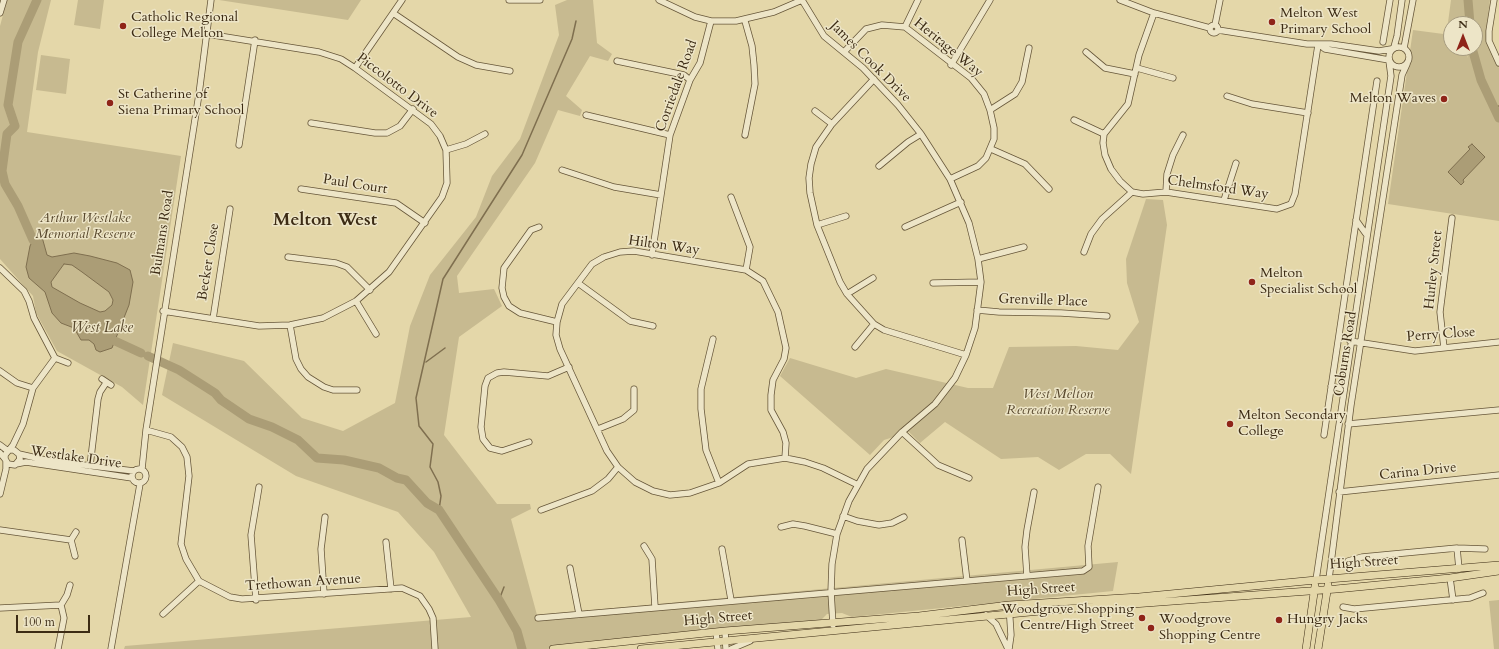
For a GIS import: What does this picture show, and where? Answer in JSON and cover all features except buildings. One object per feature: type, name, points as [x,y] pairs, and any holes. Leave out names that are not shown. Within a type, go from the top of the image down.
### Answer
[{"type":"main road","name":"High Street","points":[[553,649],[725,631],[833,628],[1327,589],[1450,578],[1460,573],[1498,568]]},
{"type":"main road","name":"High Street","points":[[641,649],[726,645],[756,638],[1009,604],[1162,595],[1316,580],[1450,570],[1460,573]]},
{"type":"main road","points":[[1450,570],[1450,578]]},
{"type":"main road","name":"Coburns Road","points":[[1318,649],[1329,579]]},
{"type":"main road","name":"Coburns Road","points":[[1306,649],[1316,580]]},
{"type":"street","points":[[0,10],[4,0]]},
{"type":"street","name":"Bulmans Road","points":[[142,469],[163,311],[199,94],[206,34],[212,0]]},
{"type":"street","points":[[356,68],[402,0]]},
{"type":"street","points":[[509,0],[540,0]]},
{"type":"street","points":[[659,0],[681,11],[711,21],[745,21],[774,12],[802,0]]},
{"type":"street","name":"James Cook Drive","points":[[802,0],[824,36],[844,52],[874,80],[921,134],[950,179],[961,202],[971,229],[978,259],[981,282],[975,328],[966,355],[955,378],[935,404],[902,432],[867,468],[843,516],[837,534],[832,564],[831,592],[833,628]]},
{"type":"street","points":[[905,27],[918,0]]},
{"type":"street","points":[[952,64],[990,0]]},
{"type":"street","points":[[1120,0],[1154,13],[1214,28],[1319,45],[1331,44],[1379,51],[1393,48],[1404,48],[1409,53],[1407,64],[1397,67],[1389,61],[1325,49],[1319,45]]},
{"type":"street","points":[[1214,28],[1220,0]]},
{"type":"street","points":[[1383,42],[1390,0]]},
{"type":"street","points":[[1389,61],[1388,54],[1393,48],[1402,0]]},
{"type":"street","points":[[1404,48],[1413,0]]},
{"type":"street","points":[[1494,0],[1496,11],[1488,31],[1489,41],[1499,62]]},
{"type":"street","points":[[393,13],[458,57],[476,65],[510,72]]},
{"type":"street","points":[[1084,252],[1091,234],[1102,219],[1132,192],[1120,182],[1111,169],[1102,144],[1104,134],[1128,104],[1139,55],[1154,13]]},
{"type":"street","name":"Corriedale Road","points":[[652,255],[670,135],[690,80],[700,63],[711,21]]},
{"type":"street","points":[[745,21],[752,46],[754,65],[754,84],[745,135]]},
{"type":"street","name":"Heritage Way","points":[[844,52],[866,30],[882,25],[905,27],[971,78],[984,94],[990,110],[994,128],[991,149],[986,158],[978,166],[950,179]]},
{"type":"street","name":"Piccolotto Drive","points":[[163,311],[259,326],[290,325],[323,318],[356,301],[389,272],[442,197],[447,184],[446,150],[440,136],[431,124],[413,109],[356,68],[341,59],[319,52],[255,40],[206,34]]},
{"type":"street","points":[[239,145],[255,40]]},
{"type":"street","name":"Chelmsford Way","points":[[1132,192],[1143,194],[1166,192],[1277,208],[1291,204],[1295,194],[1319,45]]},
{"type":"street","points":[[990,110],[1015,94],[1022,82],[1029,48]]},
{"type":"street","points":[[1086,52],[1105,68],[1136,71],[1173,78]]},
{"type":"street","points":[[617,61],[684,76],[690,80]]},
{"type":"street","name":"Coburns Road","points":[[1316,580],[1373,186],[1391,76],[1389,61]]},
{"type":"street","name":"Coburns Road","points":[[1329,579],[1348,424],[1402,75],[1407,64]]},
{"type":"street","points":[[874,80],[832,124],[816,147],[811,164],[810,193],[817,226],[840,282],[847,294],[874,324],[884,330],[966,355]]},
{"type":"street","name":"Coburns Road","points":[[1324,435],[1377,81]]},
{"type":"street","points":[[1227,96],[1252,104],[1308,113]]},
{"type":"street","points":[[311,123],[375,133],[387,133],[400,126],[413,109]]},
{"type":"street","points":[[816,111],[832,124]]},
{"type":"street","points":[[586,116],[670,135]]},
{"type":"street","points":[[1074,120],[1104,134]]},
{"type":"street","points":[[446,150],[466,144],[485,134]]},
{"type":"street","points":[[879,166],[908,142],[921,134]]},
{"type":"street","points":[[1166,192],[1167,174],[1173,155],[1183,135]]},
{"type":"street","points":[[991,149],[1025,164],[1049,189]]},
{"type":"street","points":[[1224,200],[1236,163]]},
{"type":"street","points":[[562,170],[614,187],[661,195]]},
{"type":"street","points":[[1373,186],[1385,188]]},
{"type":"street","name":"Paul Court","points":[[301,188],[396,203],[424,223]]},
{"type":"street","points":[[731,197],[750,246],[746,270]]},
{"type":"street","points":[[906,227],[961,202]]},
{"type":"street","name":"Becker Close","points":[[213,319],[230,209]]},
{"type":"street","points":[[817,226],[846,216]]},
{"type":"street","name":"Hurley Street","points":[[1444,348],[1440,312],[1452,218]]},
{"type":"street","points":[[1356,220],[1366,234]]},
{"type":"street","points":[[539,227],[531,230],[504,268],[502,288],[504,297],[509,306],[520,313],[557,322]]},
{"type":"street","points":[[978,259],[1024,247]]},
{"type":"street","points":[[1350,260],[1364,249]]},
{"type":"street","name":"Hilton Way","points":[[785,458],[785,437],[771,410],[771,395],[773,380],[784,359],[786,348],[778,312],[763,281],[746,270],[634,251],[620,252],[604,257],[592,264],[562,304],[557,322],[556,335],[560,349],[607,450],[618,467],[635,482],[653,491],[670,495],[690,493],[719,483],[748,464],[785,458],[805,462],[823,468],[858,485]]},
{"type":"street","points":[[288,257],[336,263],[348,267],[370,290]]},
{"type":"street","points":[[0,268],[24,291],[29,301],[34,318],[55,358],[68,363]]},
{"type":"street","points":[[847,294],[873,278]]},
{"type":"street","points":[[933,284],[981,282]]},
{"type":"street","points":[[578,283],[630,321],[653,326]]},
{"type":"street","points":[[356,301],[376,334]]},
{"type":"street","name":"Grenville Place","points":[[978,310],[999,312],[1062,312],[1107,316]]},
{"type":"street","points":[[855,347],[874,324]]},
{"type":"street","points":[[290,325],[296,358],[301,369],[308,377],[324,387],[333,390],[357,390]]},
{"type":"street","points":[[713,339],[701,390],[701,409],[706,450],[719,483]]},
{"type":"street","name":"Perry Close","points":[[1350,341],[1407,350],[1444,348],[1499,342]]},
{"type":"street","points":[[0,494],[4,480],[5,455],[9,451],[19,431],[34,388],[55,358]]},
{"type":"street","points":[[529,442],[502,451],[490,448],[483,439],[481,427],[488,378],[497,373],[504,372],[548,376],[569,367]]},
{"type":"street","points":[[0,371],[17,383],[34,388]]},
{"type":"street","points":[[90,466],[98,399],[106,382]]},
{"type":"street","name":"Coburns Road","points":[[1331,386],[1343,389]]},
{"type":"street","points":[[598,429],[623,419],[634,410],[634,389]]},
{"type":"street","points":[[1348,424],[1499,410]]},
{"type":"street","points":[[146,430],[171,438],[182,447],[187,456],[189,476],[181,544],[186,559],[199,581],[162,614]]},
{"type":"street","points":[[4,480],[20,459],[18,453],[19,431]]},
{"type":"street","points":[[902,432],[938,465],[969,478]]},
{"type":"street","points":[[0,445],[9,451],[18,453]]},
{"type":"street","points":[[0,453],[10,465],[16,464]]},
{"type":"street","name":"Westlake Drive","points":[[18,453],[50,461],[134,471]]},
{"type":"street","name":"Westlake Drive","points":[[16,464],[39,464],[132,478]]},
{"type":"street","points":[[541,510],[592,491],[608,479],[618,467]]},
{"type":"street","points":[[113,649],[140,484],[147,478],[146,473],[142,469],[134,471],[132,478],[135,482],[140,484]]},
{"type":"street","name":"Carina Drive","points":[[1339,492],[1499,475]]},
{"type":"street","points":[[256,600],[251,535],[259,487]]},
{"type":"street","name":"High Street","points":[[538,618],[731,600],[1083,571],[1089,568],[1088,546],[1098,487]]},
{"type":"street","points":[[1027,576],[1026,535],[1034,492]]},
{"type":"street","points":[[843,516],[864,523],[879,525],[892,523],[904,517]]},
{"type":"street","points":[[324,594],[321,549],[325,517]]},
{"type":"street","points":[[781,527],[793,524],[837,534]]},
{"type":"street","points":[[0,530],[71,540]]},
{"type":"street","points":[[75,556],[71,540],[76,532]]},
{"type":"street","points":[[962,540],[967,581]]},
{"type":"street","points":[[386,542],[391,589]]},
{"type":"street","points":[[644,546],[652,560],[655,607]]},
{"type":"street","points":[[1457,548],[1460,573]]},
{"type":"street","name":"High Street","points":[[1348,560],[1362,557],[1457,548],[1485,549]]},
{"type":"street","points":[[722,549],[731,600]]},
{"type":"street","points":[[570,568],[579,614]]},
{"type":"street","points":[[1450,578],[1453,600]]},
{"type":"street","name":"Trethowan Avenue","points":[[199,581],[230,597],[256,600],[402,588],[413,592],[425,602],[433,618],[436,648]]},
{"type":"street","points":[[58,649],[64,618],[61,605],[70,585]]},
{"type":"street","points":[[1344,607],[1354,609],[1453,600],[1475,597],[1483,593]]},
{"type":"street","points":[[1009,604],[1011,635],[1009,649]]},
{"type":"street","points":[[0,608],[61,605]]},
{"type":"street","points":[[986,615],[996,624],[1009,649]]},
{"type":"street","points":[[725,631],[726,645]]},
{"type":"street","points":[[716,632],[717,646]]},
{"type":"street","points":[[731,649],[756,638]]},
{"type":"green space","name":"Arthur Westlake Memorial Reserve","points":[[7,0],[51,0],[38,52],[27,132],[181,156],[143,405],[122,387],[57,351],[36,313],[33,296],[0,259],[0,26]]},
{"type":"green space","points":[[78,0],[104,0],[100,29],[74,25]]},
{"type":"green space","points":[[219,0],[361,0],[348,20]]},
{"type":"green space","points":[[567,0],[593,0],[597,43],[612,54],[608,61],[590,56],[566,96],[582,110],[580,116],[558,110],[535,163],[457,276],[459,293],[494,289],[502,306],[459,337],[444,435],[497,504],[530,504],[531,509],[511,519],[537,615],[1118,562],[1113,591],[852,617],[842,613],[827,614],[821,620],[810,623],[547,649],[124,649],[125,646],[471,617],[434,552],[398,512],[296,476],[162,395],[173,343],[244,361],[302,418],[343,431],[395,403],[410,326],[430,275],[476,217],[492,176],[520,139],[559,35],[555,5]]},
{"type":"green space","name":"Melton Waves","points":[[1451,0],[1490,0],[1486,41],[1499,68],[1499,221],[1388,204],[1413,30],[1443,34],[1443,56],[1467,56],[1468,58],[1467,56],[1483,56],[1483,16],[1449,16]]},
{"type":"green space","points":[[41,55],[70,59],[66,94],[36,90]]},
{"type":"green space","name":"West Melton Recreation Reserve","points":[[1146,199],[1163,200],[1167,225],[1131,474],[1110,454],[1086,454],[1059,470],[1038,457],[1001,459],[945,422],[920,443],[909,432],[884,440],[870,455],[780,376],[790,358],[856,378],[886,369],[968,388],[993,388],[1009,347],[1076,346],[1118,350],[1139,322],[1127,283],[1126,259]]},
{"type":"green space","points":[[1499,600],[1499,649],[1494,649],[1489,601]]},
{"type":"water","points":[[1472,144],[1485,157],[1463,180],[1464,182],[1461,185],[1448,172],[1470,149],[1468,147]]},
{"type":"water","name":"West Lake","points":[[42,237],[47,255],[52,257],[74,253],[117,263],[130,270],[133,282],[129,305],[112,348],[100,352],[96,350],[94,344],[89,340],[81,340],[74,328],[61,323],[52,313],[45,292],[29,278],[26,267],[30,246],[33,240]],"holes":[[[64,264],[72,265],[109,292],[113,300],[112,305],[105,311],[100,312],[80,303],[52,287],[51,282]]]},
{"type":"waterway","points":[[33,240],[18,206],[5,184],[2,171],[7,134],[15,126],[8,105],[18,42],[37,0]]},
{"type":"waterway","points":[[1468,0],[1469,16]]},
{"type":"waterway","points":[[439,510],[441,496],[438,482],[430,467],[433,444],[419,426],[416,398],[443,279],[522,155],[572,39],[576,21]]},
{"type":"waterway","points":[[1474,56],[1481,80],[1499,118]]},
{"type":"waterway","points":[[1494,108],[1499,106]]},
{"type":"waterway","points":[[115,341],[141,353]]},
{"type":"waterway","points":[[426,362],[445,348]]},
{"type":"waterway","points":[[148,356],[179,370],[215,393],[221,400],[249,419],[272,427],[298,440],[317,458],[344,460],[379,468],[397,478],[406,480],[427,503],[439,510],[499,600],[517,631],[522,649]]},
{"type":"waterway","points":[[499,600],[504,587]]},
{"type":"place","name":"Melton West Primary School","points":[[1272,22]]},
{"type":"place","name":"Catholic Regional College Melton","points":[[123,26]]},
{"type":"place","name":"Melton Waves","points":[[1444,99]]},
{"type":"place","name":"St Catherine of Siena Primary School","points":[[110,103]]},
{"type":"place","name":"Melton Specialist School","points":[[1252,282]]},
{"type":"place","name":"Melton Secondary College","points":[[1230,424]]},
{"type":"place","name":"Woodgrove Shopping Centre/High Street","points":[[1142,618]]},
{"type":"place","name":"Hungry Jacks","points":[[1279,620]]},
{"type":"place","name":"Woodgrove Shopping Centre","points":[[1151,628]]},
{"type":"district","name":"Melton West","points":[[325,221]]}]
